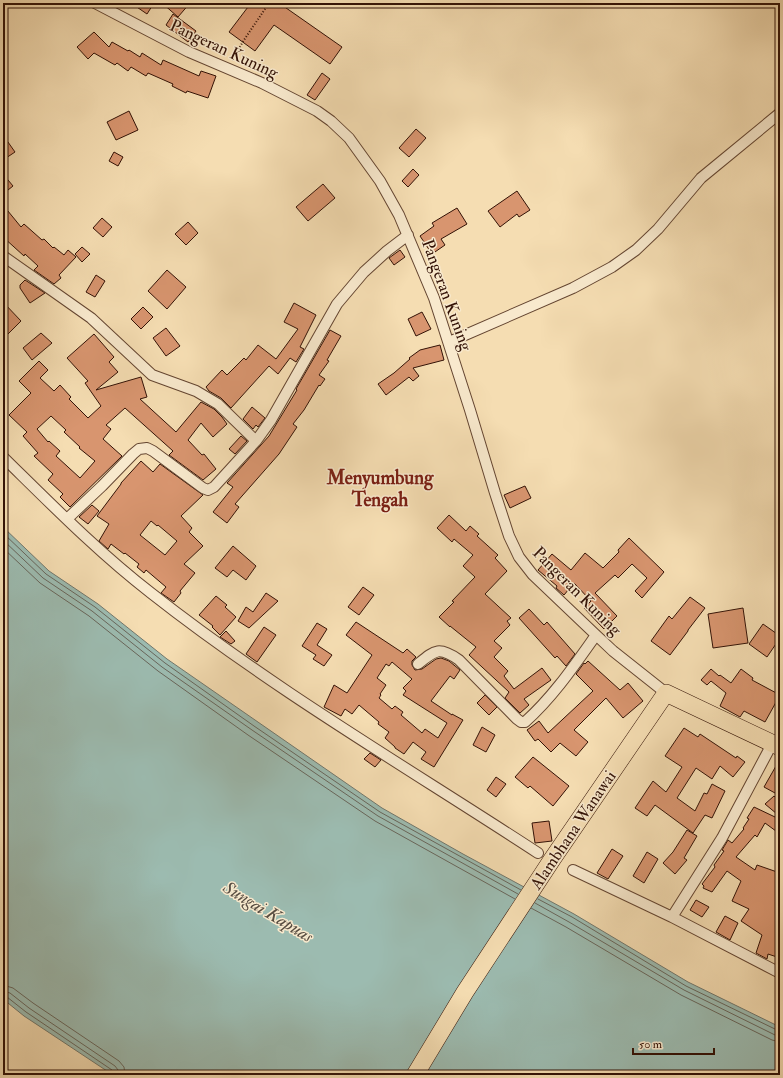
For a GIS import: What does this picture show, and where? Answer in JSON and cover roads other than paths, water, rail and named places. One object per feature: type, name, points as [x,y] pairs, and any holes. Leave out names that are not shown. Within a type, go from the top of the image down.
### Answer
[{"type":"main road","points":[[666,693],[776,746]]},
{"type":"main road","name":"Alambhana Wanawai","points":[[415,1075],[474,979],[565,840],[601,790],[666,693]]},
{"type":"street","name":"Pangeran Kuning","points":[[95,3],[189,52],[262,83],[317,111],[350,138],[380,181],[408,235],[434,298],[509,536],[519,557],[533,575],[613,651],[666,693]]},
{"type":"street","points":[[449,342],[572,288],[612,266],[636,250],[658,229],[701,178],[780,113]]},
{"type":"street","points":[[67,519],[139,449],[147,448],[153,451],[203,488],[208,490],[214,487],[256,441],[275,414],[337,304],[364,272],[387,251],[408,235]]},
{"type":"street","points":[[3,256],[91,318],[152,375],[196,391],[218,404],[256,441]]},
{"type":"street","points":[[3,457],[97,548],[149,592],[225,650],[312,709],[538,853]]},
{"type":"street","points":[[418,664],[432,652],[438,650],[450,654],[459,660],[521,722],[525,722],[543,705],[558,687],[596,635]]},
{"type":"street","points":[[672,917],[722,838],[776,746]]},
{"type":"street","points":[[573,870],[672,917],[780,973]]},
{"type":"water","name":"Sungai Kapuas","points":[[3,527],[49,571],[98,604],[167,659],[382,808],[574,914],[688,982],[780,1027],[780,1075],[113,1075],[24,1016],[3,999]]},
{"type":"district","name":"Menyumbung Tengah","points":[[380,489]]}]
